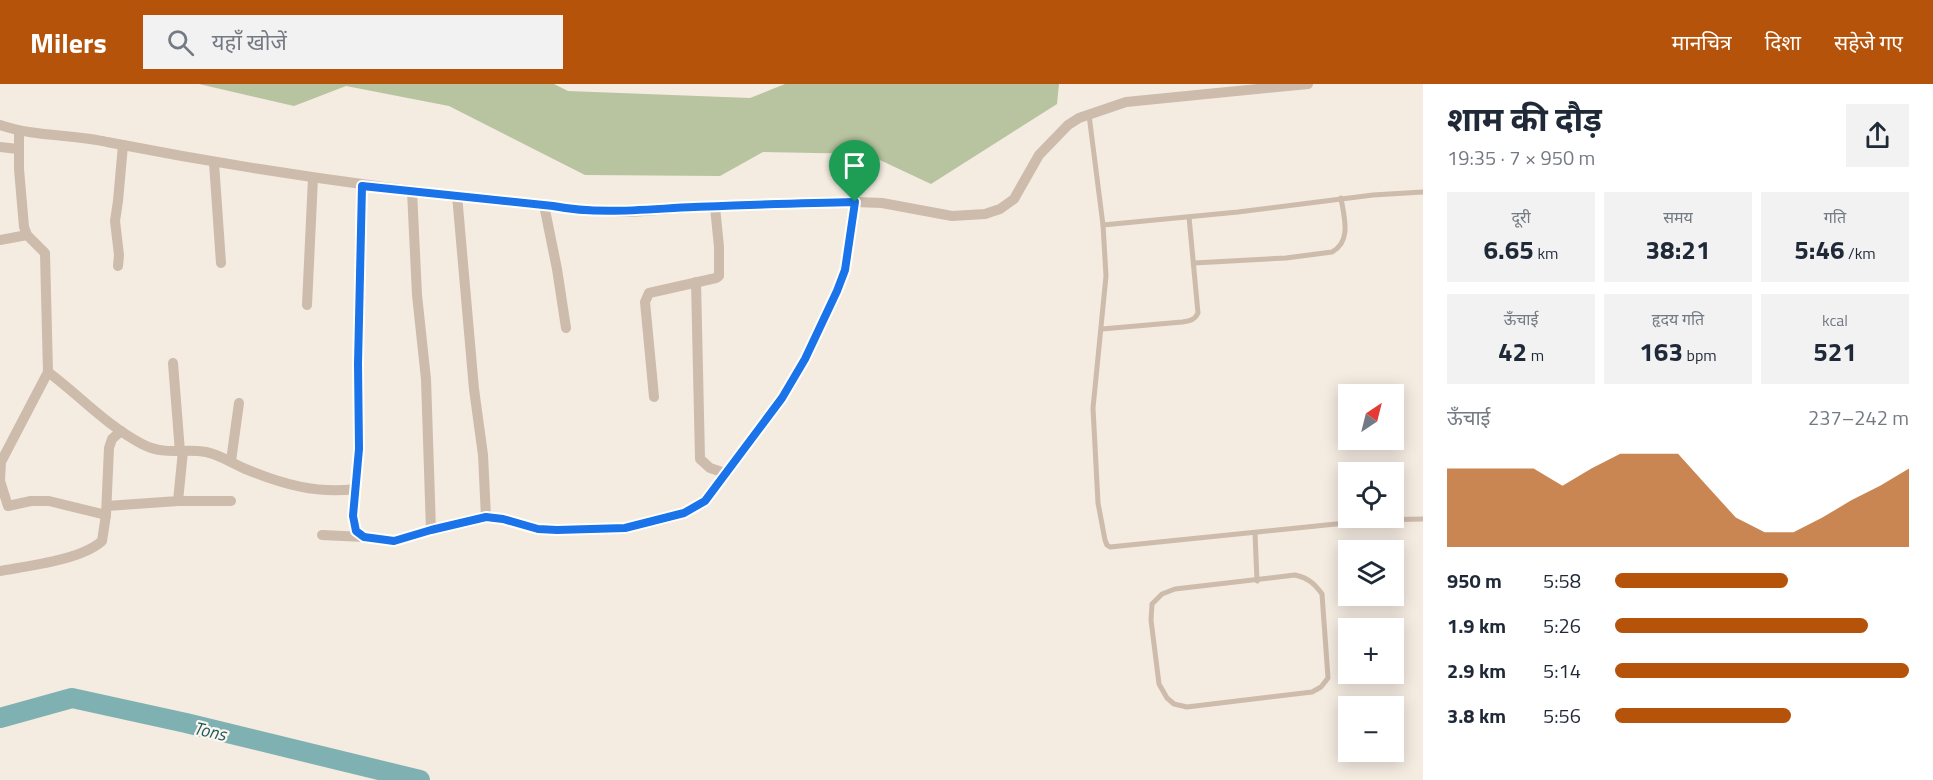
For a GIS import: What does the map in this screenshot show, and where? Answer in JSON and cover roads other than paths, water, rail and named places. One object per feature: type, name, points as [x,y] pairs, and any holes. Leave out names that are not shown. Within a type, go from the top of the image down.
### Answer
[{"type":"street","points":[[0,125],[19,132],[83,138],[214,163],[362,186],[575,210],[631,212],[697,207],[855,202],[882,204],[952,216],[985,214],[1014,199],[1039,155],[1053,139],[1068,125],[1089,115],[1136,100],[1308,84]]},
{"type":"street","points":[[19,132],[18,149],[24,227],[27,235],[45,253],[48,372],[1,462],[0,481],[4,507],[31,501],[49,501],[106,511],[178,501],[231,501]]},
{"type":"street","points":[[118,266],[119,255],[114,221],[123,145]]},
{"type":"street","points":[[0,147],[18,149]]},
{"type":"street","points":[[214,163],[221,263]]},
{"type":"street","points":[[307,305],[313,178]]},
{"type":"street","points":[[362,186],[358,364],[359,449],[353,516],[356,531],[364,537]]},
{"type":"street","points":[[412,190],[417,296],[426,379],[431,530]]},
{"type":"street","points":[[457,195],[474,389],[483,455],[486,517]]},
{"type":"street","points":[[322,535],[394,541],[486,517],[503,519],[538,529],[625,528],[684,513],[705,501],[792,383],[845,270],[855,202]]},
{"type":"street","points":[[544,205],[566,328]]},
{"type":"street","points":[[654,397],[645,302],[649,293],[716,278],[720,273],[715,207]]},
{"type":"street","points":[[0,240],[27,235]]},
{"type":"street","points":[[696,282],[700,459],[710,468],[725,473]]},
{"type":"street","points":[[173,363],[182,452],[178,501]]},
{"type":"street","points":[[48,372],[121,431],[145,446],[169,452],[205,452],[275,480],[314,490],[355,489]]},
{"type":"street","points":[[231,461],[239,403]]},
{"type":"street","points":[[0,571],[37,565],[93,549],[102,542],[109,448],[112,439],[121,431]]},
{"type":"lane","points":[[1089,115],[1103,225],[1106,276],[1093,408],[1098,503],[1107,545],[1116,547],[1375,520],[1423,519]]},
{"type":"lane","points":[[1103,225],[1341,198],[1423,192]]},
{"type":"lane","points":[[1194,263],[1286,258],[1332,252],[1338,248],[1346,234],[1341,198]]},
{"type":"lane","points":[[1102,329],[1192,320],[1198,313],[1189,217]]},
{"type":"lane","points":[[1256,532],[1257,581]]},
{"type":"lane","points":[[1295,575],[1307,578],[1316,585],[1322,594],[1325,611],[1328,678],[1321,687],[1312,692],[1187,707],[1173,704],[1159,684],[1150,620],[1152,604],[1162,594],[1175,589],[1257,581],[1295,575]]},
{"type":"waterway","name":"Tons","points":[[0,718],[72,698],[186,723],[420,780]]}]
